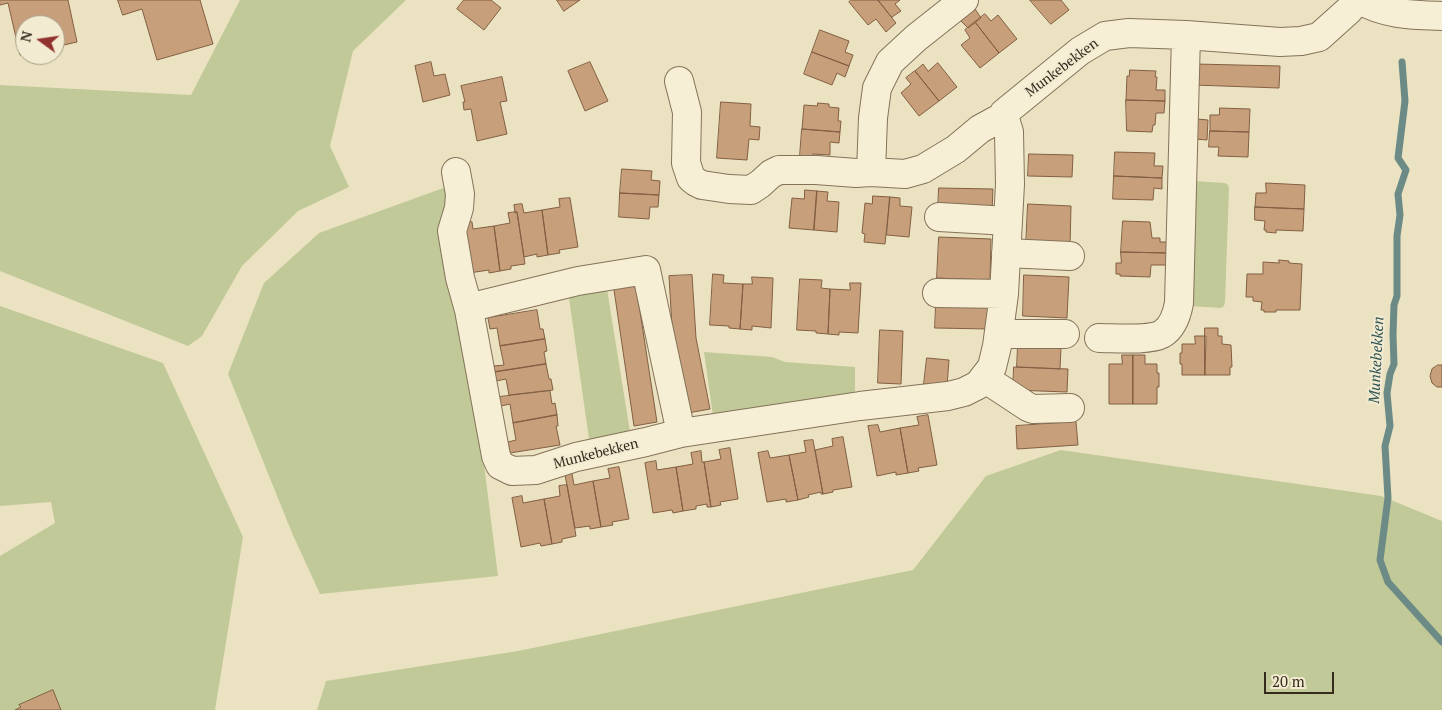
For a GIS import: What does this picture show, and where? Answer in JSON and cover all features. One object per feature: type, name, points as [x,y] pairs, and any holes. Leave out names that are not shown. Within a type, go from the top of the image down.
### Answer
[{"type":"street","points":[[871,172],[873,118],[877,88],[890,62],[916,38],[964,0]]},
{"type":"street","name":"Munkebekken","points":[[678,81],[687,112],[686,163],[691,178],[702,186],[751,190],[778,170],[905,174],[923,169],[956,149],[980,129],[1004,116],[1004,113],[1080,51],[1105,36],[1129,33],[1280,42],[1301,41],[1319,37],[1359,0],[1384,11],[1442,16]]},
{"type":"street","points":[[1099,338],[1150,337],[1162,334],[1171,325],[1177,312],[1179,304],[1186,35]]},
{"type":"street","points":[[1004,116],[1009,132],[1010,184],[1004,294],[999,334],[992,366],[984,378],[1033,409],[1070,408]]},
{"type":"street","name":"Munkebekken","points":[[456,172],[460,194],[459,208],[452,231],[460,278],[469,310],[496,456],[500,465],[512,471],[536,470],[576,457],[681,433],[860,406],[948,396],[964,392],[978,385],[984,378]]},
{"type":"street","points":[[939,217],[1008,220]]},
{"type":"street","points":[[1006,253],[1070,256]]},
{"type":"street","points":[[469,310],[480,304],[578,281],[646,270],[681,433]]},
{"type":"street","points":[[937,293],[1004,294]]},
{"type":"street","points":[[999,334],[1065,334]]},
{"type":"green space","points":[[240,0],[406,0],[353,51],[330,146],[349,187],[298,211],[242,266],[202,336],[188,346],[0,271],[0,85],[191,95]]},
{"type":"green space","points":[[1193,181],[1225,183],[1229,188],[1225,302],[1221,308],[1189,306]]},
{"type":"green space","points":[[449,186],[498,576],[320,594],[292,533],[228,374],[264,283],[319,233]]},
{"type":"green space","points":[[606,283],[631,438],[590,446],[568,291]]},
{"type":"green space","points":[[0,306],[163,363],[243,537],[215,710],[0,710],[0,556],[55,523],[51,502],[0,506]]},
{"type":"green space","points":[[704,352],[772,357],[785,362],[855,367],[855,391],[849,399],[713,416]]},
{"type":"green space","points":[[1061,450],[1381,496],[1442,521],[1442,710],[317,710],[326,681],[518,651],[913,570],[986,476]]},
{"type":"building","points":[[0,0],[68,0],[77,42],[65,45],[65,15],[15,15],[15,33],[8,3],[0,5]]},
{"type":"building","points":[[118,0],[200,0],[213,44],[157,60],[142,9],[123,15]]},
{"type":"building","points":[[464,0],[491,0],[501,8],[484,30],[457,9]]},
{"type":"building","points":[[557,0],[580,0],[564,11]]},
{"type":"building","points":[[851,0],[878,0],[896,23],[886,32],[876,19],[868,25],[849,2]]},
{"type":"building","points":[[878,0],[900,0],[895,4],[901,11],[892,17]]},
{"type":"building","points":[[1030,0],[1061,0],[1069,10],[1051,24]]},
{"type":"building","points":[[973,6],[981,18],[968,28],[958,18]]},
{"type":"building","points":[[985,14],[991,21],[998,15],[1017,39],[999,53],[975,22]]},
{"type":"building","points":[[975,22],[999,53],[980,68],[961,45],[970,38],[965,30]]},
{"type":"building","points":[[820,30],[849,41],[845,52],[853,55],[849,66],[812,52]]},
{"type":"building","points":[[812,52],[849,66],[845,77],[837,73],[832,85],[804,74]]},
{"type":"building","points":[[431,62],[434,76],[445,74],[450,95],[423,102],[415,66]]},
{"type":"building","points":[[590,62],[608,101],[585,111],[568,71]]},
{"type":"building","points":[[938,63],[957,87],[939,101],[915,71],[923,64],[928,71]]},
{"type":"building","points":[[1195,64],[1280,66],[1279,88],[1194,85]]},
{"type":"building","points":[[1130,70],[1156,71],[1156,90],[1165,90],[1165,101],[1126,100],[1127,76],[1129,76]]},
{"type":"building","points":[[915,71],[939,101],[919,116],[901,93],[911,84],[906,78]]},
{"type":"building","points":[[502,77],[507,101],[500,102],[507,134],[477,141],[471,109],[464,110],[463,102],[465,102],[461,86]]},
{"type":"building","points":[[1126,100],[1165,101],[1164,113],[1156,113],[1152,132],[1127,131]]},
{"type":"building","points":[[721,102],[751,104],[750,126],[760,127],[759,140],[749,139],[747,160],[717,158]]},
{"type":"building","points":[[818,103],[829,104],[829,107],[839,108],[838,121],[841,121],[840,132],[802,129],[804,105],[817,106]]},
{"type":"building","points":[[1220,108],[1250,109],[1249,132],[1210,131],[1210,115],[1219,115]]},
{"type":"building","points":[[1197,119],[1208,120],[1207,140],[1195,139]]},
{"type":"building","points":[[802,129],[840,132],[839,143],[830,142],[830,155],[813,154],[813,157],[800,156]]},
{"type":"building","points":[[1210,131],[1249,132],[1248,157],[1218,156],[1219,147],[1209,147]]},
{"type":"building","points":[[1115,152],[1155,153],[1154,166],[1163,166],[1162,178],[1114,176]]},
{"type":"building","points":[[1029,154],[1073,155],[1072,177],[1028,176]]},
{"type":"building","points":[[622,169],[652,171],[651,180],[660,181],[659,195],[620,193]]},
{"type":"building","points":[[1114,176],[1162,178],[1162,189],[1154,188],[1153,200],[1113,199]]},
{"type":"building","points":[[1266,183],[1305,185],[1304,209],[1255,207],[1256,193],[1266,193]]},
{"type":"building","points":[[939,188],[993,189],[992,211],[938,210]]},
{"type":"building","points":[[805,190],[817,191],[814,230],[789,228],[792,198],[804,199]]},
{"type":"building","points":[[817,191],[828,192],[827,201],[839,202],[837,232],[814,230]]},
{"type":"building","points":[[620,193],[659,195],[658,207],[650,207],[649,219],[619,217]]},
{"type":"building","points":[[873,196],[890,197],[885,244],[864,242],[865,234],[862,233],[865,203],[872,204]]},
{"type":"building","points":[[890,197],[900,198],[900,206],[912,207],[909,237],[887,235]]},
{"type":"building","points":[[570,198],[578,247],[559,250],[560,253],[548,255],[542,210],[560,207],[559,199]]},
{"type":"building","points":[[522,204],[524,213],[542,210],[548,255],[537,257],[537,254],[524,257],[517,212],[515,213],[514,205]]},
{"type":"building","points":[[1028,204],[1071,206],[1070,247],[1026,246]]},
{"type":"building","points":[[1255,207],[1304,209],[1303,231],[1276,230],[1276,233],[1266,232],[1264,230],[1265,221],[1255,220]]},
{"type":"building","points":[[517,212],[525,264],[511,266],[511,269],[500,271],[494,226],[510,223],[508,213]]},
{"type":"building","points":[[1123,221],[1150,222],[1152,238],[1160,238],[1160,242],[1167,242],[1167,253],[1121,252]]},
{"type":"building","points":[[472,222],[473,229],[494,226],[500,271],[489,273],[489,270],[469,273],[462,224]]},
{"type":"building","points":[[939,237],[991,239],[990,280],[937,278]]},
{"type":"building","points":[[1121,252],[1167,253],[1167,265],[1151,265],[1150,277],[1120,276],[1120,274],[1116,274],[1116,263],[1121,263]]},
{"type":"building","points":[[1279,260],[1302,264],[1300,310],[1264,312],[1264,310],[1261,310],[1262,302],[1253,301],[1253,297],[1246,297],[1247,274],[1263,274],[1263,262],[1279,263]]},
{"type":"building","points":[[713,274],[724,275],[723,283],[743,284],[740,329],[729,328],[729,326],[710,325]]},
{"type":"building","points":[[692,275],[696,338],[710,409],[688,413],[673,343],[669,276]]},
{"type":"building","points":[[1024,275],[1069,277],[1067,318],[1023,316]]},
{"type":"building","points":[[752,277],[773,278],[771,328],[752,326],[752,330],[740,329],[743,284],[752,284]]},
{"type":"building","points":[[635,279],[657,422],[634,426],[613,283]]},
{"type":"building","points":[[800,279],[822,280],[821,288],[830,289],[828,334],[797,330]]},
{"type":"building","points":[[850,283],[861,283],[858,333],[839,332],[839,335],[828,334],[830,289],[850,290]]},
{"type":"building","points":[[936,305],[989,306],[989,329],[935,328]]},
{"type":"building","points":[[537,310],[540,329],[543,329],[545,339],[500,346],[497,328],[490,329],[488,318]]},
{"type":"building","points":[[1205,328],[1218,328],[1218,336],[1222,336],[1222,344],[1231,345],[1232,367],[1230,367],[1230,375],[1205,375]]},
{"type":"building","points":[[880,330],[903,331],[901,384],[878,383]]},
{"type":"building","points":[[1195,336],[1206,336],[1205,375],[1182,375],[1180,353],[1182,353],[1182,344],[1195,344]]},
{"type":"building","points":[[545,339],[547,351],[544,352],[546,364],[495,372],[494,366],[504,365],[500,346]]},
{"type":"building","points":[[1018,345],[1061,347],[1060,369],[1017,367]]},
{"type":"building","points":[[1122,355],[1133,355],[1133,404],[1109,404],[1109,364],[1122,364]]},
{"type":"building","points":[[1133,355],[1145,355],[1145,364],[1157,364],[1159,387],[1157,387],[1157,404],[1133,404]]},
{"type":"building","points":[[927,358],[949,360],[947,386],[924,384]]},
{"type":"building","points":[[546,364],[553,390],[509,395],[506,379],[496,381],[495,372]]},
{"type":"building","points":[[1442,365],[1442,387],[1437,387],[1432,383],[1430,376],[1432,369]]},
{"type":"building","points":[[1014,367],[1068,369],[1067,392],[1013,390]]},
{"type":"building","points":[[550,391],[552,404],[555,403],[557,415],[513,423],[510,404],[501,406],[499,397]]},
{"type":"building","points":[[557,415],[558,426],[556,426],[560,445],[510,453],[508,442],[516,440],[513,423]]},
{"type":"building","points":[[928,415],[937,465],[918,468],[919,471],[908,473],[900,428],[919,425],[917,417]]},
{"type":"building","points":[[1076,422],[1078,445],[1017,449],[1016,426]]},
{"type":"building","points":[[878,425],[880,432],[900,428],[908,473],[896,475],[896,472],[877,476],[868,426]]},
{"type":"building","points":[[843,437],[852,487],[833,490],[833,492],[823,494],[815,450],[833,446],[832,439]]},
{"type":"building","points":[[813,440],[823,494],[821,492],[808,495],[809,497],[798,500],[789,455],[806,452],[804,441]]},
{"type":"building","points":[[730,448],[738,499],[720,502],[721,505],[711,507],[704,462],[721,459],[719,450]]},
{"type":"building","points":[[701,451],[711,507],[707,507],[707,504],[696,506],[696,509],[683,511],[676,467],[693,464],[691,453]]},
{"type":"building","points":[[768,451],[770,458],[789,455],[798,500],[786,502],[786,499],[767,502],[758,453]]},
{"type":"building","points":[[656,461],[657,470],[676,467],[683,511],[673,513],[672,510],[653,513],[645,463]]},
{"type":"building","points":[[619,467],[629,519],[612,522],[613,525],[601,527],[593,481],[610,478],[608,469]]},
{"type":"building","points":[[572,474],[574,485],[593,481],[601,527],[590,529],[590,526],[575,528],[565,475]]},
{"type":"building","points":[[567,485],[576,536],[562,539],[562,542],[552,544],[544,499],[560,496],[559,486]]},
{"type":"building","points":[[522,496],[523,503],[544,499],[552,544],[541,546],[540,543],[521,547],[512,498]]},
{"type":"building","points":[[53,690],[61,710],[15,710],[21,707],[19,705]]},
{"type":"waterway","name":"Munkebekken","points":[[1402,62],[1405,101],[1398,158],[1406,170],[1398,194],[1400,215],[1397,236],[1397,296],[1394,305],[1394,364],[1390,374],[1387,393],[1390,426],[1385,446],[1388,498],[1380,560],[1388,582],[1442,642]]}]
